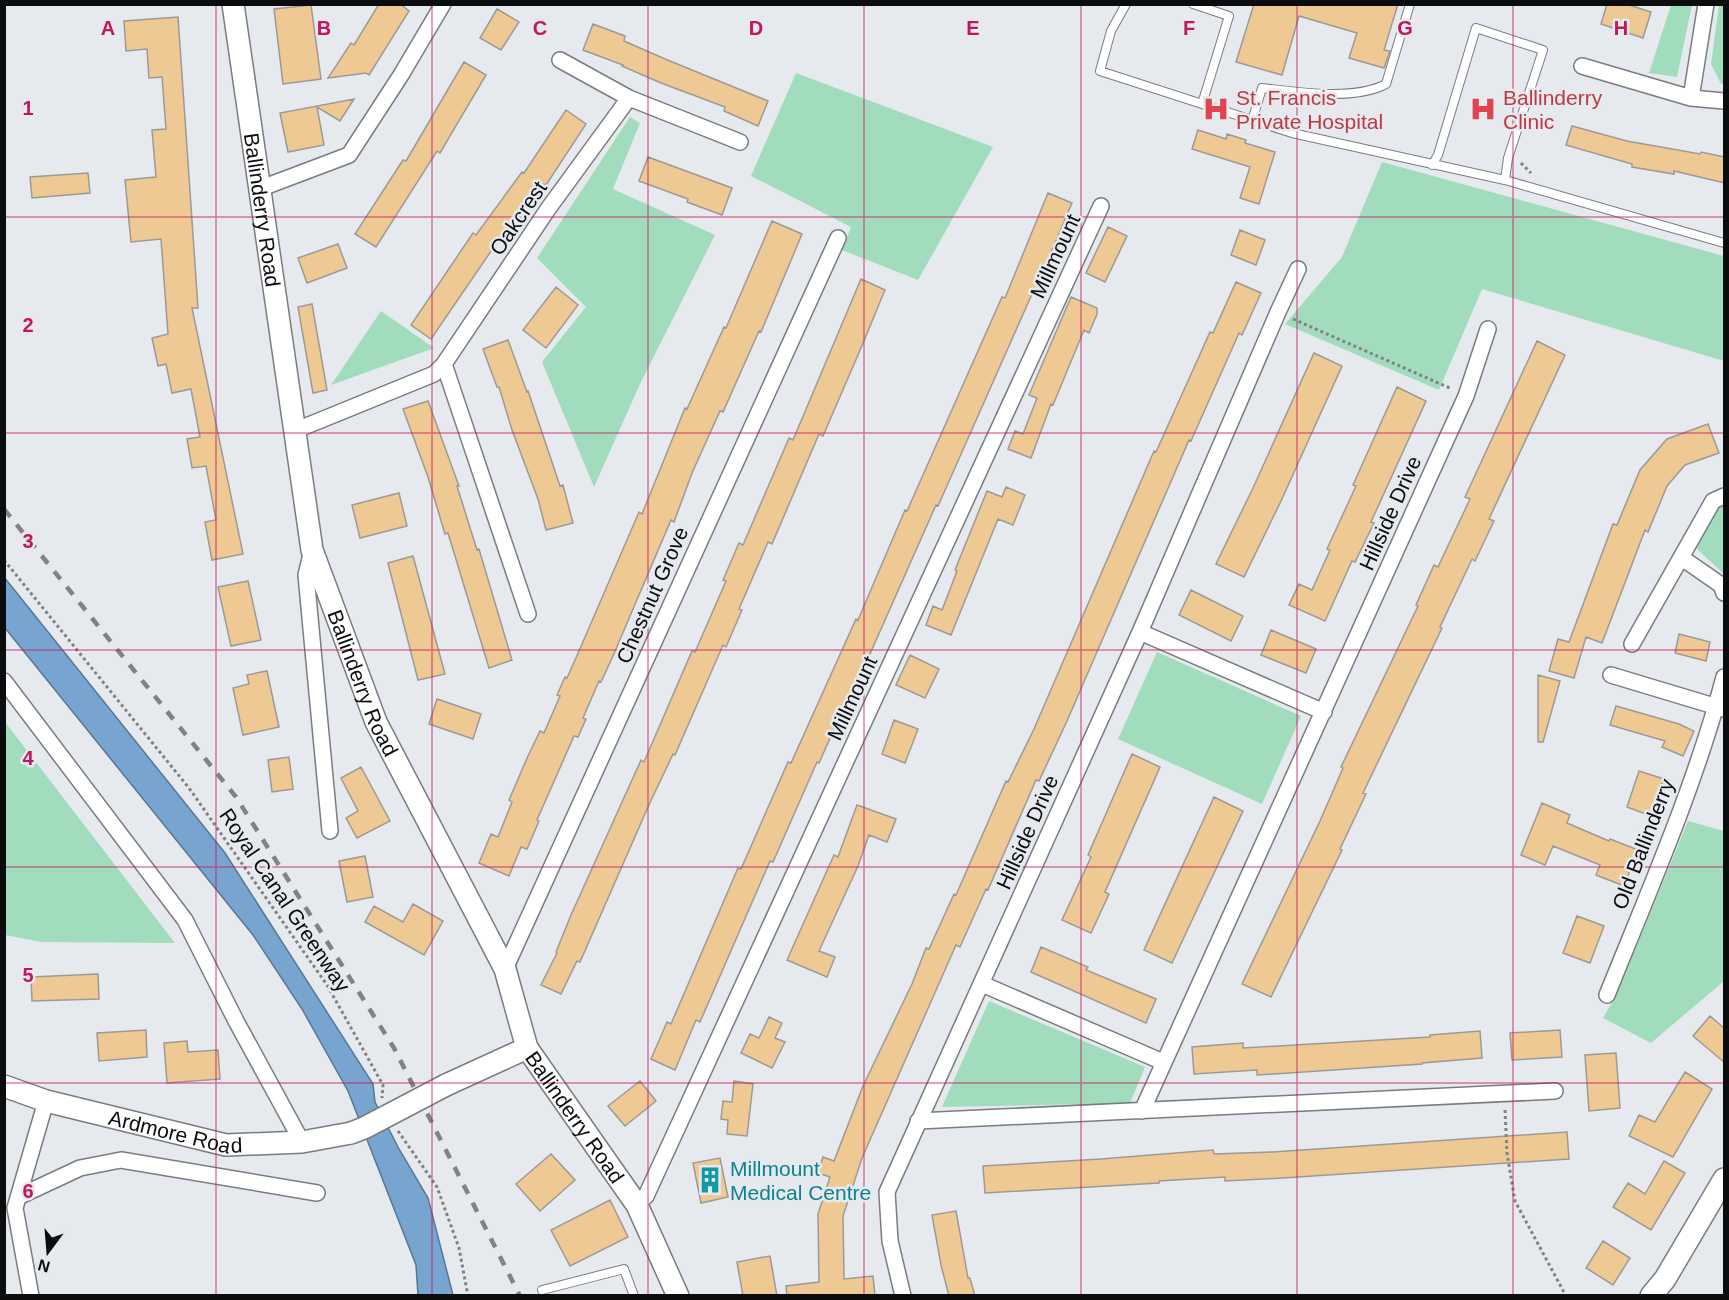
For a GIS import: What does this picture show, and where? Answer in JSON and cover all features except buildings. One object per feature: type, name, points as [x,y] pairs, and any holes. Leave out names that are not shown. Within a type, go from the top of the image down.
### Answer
[{"type":"street","name":"Ballinderry Road","points":[[233,4],[312,550],[376,722],[505,969],[527,1048],[637,1205],[678,1296]]},
{"type":"street","points":[[259,189],[349,155],[401,75],[443,4]]},
{"type":"street","points":[[1691,98],[1706,4]]},
{"type":"street","points":[[560,60],[628,98],[740,142]]},
{"type":"street","points":[[1582,66],[1691,98],[1725,101]]},
{"type":"street","name":"Oakcrest","points":[[294,431],[434,374],[444,364],[548,209],[628,98]]},
{"type":"street","name":"Millmount","points":[[637,1205],[646,1196],[1101,206]]},
{"type":"street","name":"Chestnut Grove","points":[[505,969],[838,238]]},
{"type":"street","name":"Hillside Drive","points":[[903,1296],[890,1241],[888,1192],[1140,632],[1298,269]]},
{"type":"street","name":"Hillside Drive","points":[[1142,1111],[1466,396],[1488,329]]},
{"type":"street","points":[[444,364],[528,614]]},
{"type":"street","points":[[1632,644],[1713,501],[1725,496]]},
{"type":"street","points":[[312,550],[306,575],[330,831]]},
{"type":"street","points":[[1682,558],[1721,585],[1725,593]]},
{"type":"street","points":[[1140,632],[1324,712]]},
{"type":"street","points":[[1611,675],[1720,708]]},
{"type":"street","name":"Old Ballinderry","points":[[1607,995],[1720,708],[1725,677]]},
{"type":"street","points":[[4,681],[186,920],[236,1021],[302,1142]]},
{"type":"street","points":[[982,984],[1163,1062]]},
{"type":"street","name":"Ardmore Road","points":[[4,1086],[46,1101],[226,1145],[302,1142],[351,1133],[364,1128],[446,1085],[527,1048]]},
{"type":"street","points":[[918,1121],[1555,1091]]},
{"type":"street","points":[[31,1296],[15,1208],[46,1101]]},
{"type":"street","points":[[18,1197],[80,1168],[121,1160],[317,1193]]},
{"type":"street","points":[[1651,1296],[1665,1279],[1725,1179]]},
{"type":"lane","points":[[1126,4],[1111,31],[1100,71],[1292,133],[1505,180],[1725,243]]},
{"type":"lane","points":[[1193,4],[1229,16],[1202,104]]},
{"type":"lane","points":[[1252,121],[1262,88],[1300,92],[1353,93],[1377,89],[1386,84],[1410,4]]},
{"type":"lane","points":[[1432,165],[1438,155],[1476,28],[1543,50],[1508,158],[1505,180]]},
{"type":"lane","points":[[542,1290],[624,1269],[634,1296]]},
{"type":"path","points":[[1278,312],[1466,396]]},
{"type":"path","name":"Royal Canal Greenway","points":[[4,560],[189,788],[327,985],[383,1085],[382,1102]]},
{"type":"path","points":[[1504,1094],[1508,1153],[1515,1201],[1566,1296]]},
{"type":"path","points":[[396,1128],[436,1187],[459,1248],[468,1296]]},
{"type":"green space","points":[[1671,5],[1692,5],[1677,77],[1649,73]]},
{"type":"green space","points":[[1719,5],[1724,5],[1724,84],[1721,84],[1711,64]]},
{"type":"green space","points":[[796,73],[993,147],[918,280],[842,250],[851,227],[751,176]]},
{"type":"green space","points":[[630,117],[640,123],[613,189],[715,235],[640,384],[594,487],[542,362],[586,307],[537,258]]},
{"type":"green space","points":[[1382,162],[1724,256],[1724,361],[1482,289],[1439,390],[1285,324],[1342,257]]},
{"type":"green space","points":[[381,311],[434,348],[331,385]]},
{"type":"green space","points":[[1721,504],[1724,504],[1724,574],[1697,549],[1699,536]]},
{"type":"green space","points":[[1157,652],[1301,716],[1262,804],[1118,739]]},
{"type":"green space","points":[[4,722],[175,943],[42,942],[5,935]]},
{"type":"green space","points":[[1688,821],[1724,831],[1724,981],[1651,1043],[1603,1018],[1617,994]]},
{"type":"green space","points":[[989,1001],[1145,1067],[1130,1103],[942,1107]]},
{"type":"water","points":[[4,577],[225,853],[373,1084],[375,1102],[428,1198],[453,1295],[418,1295],[416,1265],[348,1091],[302,1009],[253,935],[5,628]]},
{"type":"railway","points":[[4,509],[236,797],[394,1048],[520,1296]]},
{"type":"place","name":"St. Francis Private Hospital","points":[[1216,109]]},
{"type":"place","name":"Ballinderry Clinic","points":[[1483,109]]},
{"type":"place","name":"Millmount Medical Centre","points":[[710,1180]]}]
